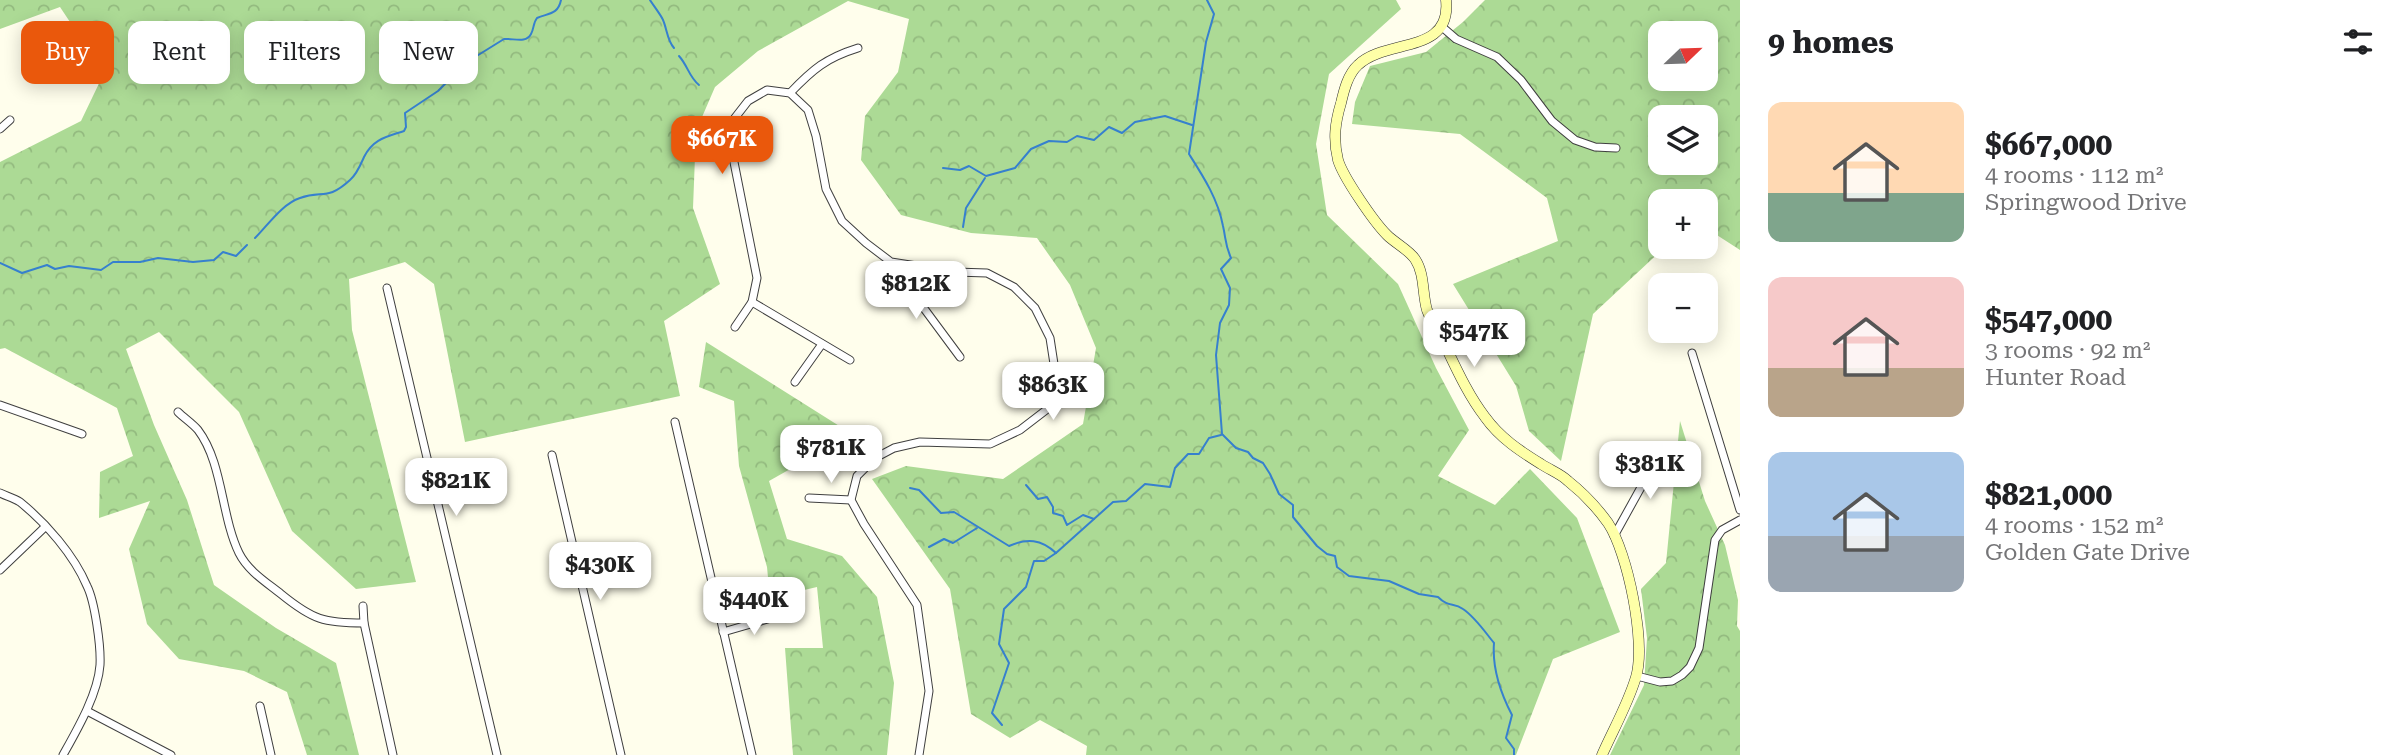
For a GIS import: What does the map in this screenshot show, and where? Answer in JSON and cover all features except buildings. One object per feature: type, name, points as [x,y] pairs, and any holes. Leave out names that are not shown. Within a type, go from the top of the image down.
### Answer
[{"type":"street","points":[[1446,0],[1445,21],[1424,40],[1380,51],[1356,66],[1346,84],[1335,122],[1334,138],[1339,163],[1374,220],[1399,246],[1413,256],[1419,267],[1427,310],[1483,416],[1520,452],[1567,480],[1608,523],[1614,536],[1626,566],[1638,632],[1637,676],[1602,755]]},
{"type":"street","points":[[1441,26],[1456,39],[1497,57],[1521,80],[1552,121],[1575,140],[1595,147],[1616,148]]},
{"type":"street","points":[[790,93],[808,74],[832,56],[858,48]]},
{"type":"street","points":[[735,327],[752,302],[757,278],[731,147],[734,119],[748,101],[767,90],[790,93],[808,110],[826,189],[842,221],[866,243],[891,262],[918,268],[987,273],[1014,287],[1035,307],[1050,338],[1056,377],[1050,407],[1020,430],[990,444],[920,442],[894,448],[875,457],[857,476],[851,500],[917,605],[929,691],[919,755]]},
{"type":"street","points":[[0,129],[10,120]]},
{"type":"street","points":[[918,268],[920,303],[960,357]]},
{"type":"street","points":[[387,288],[497,755]]},
{"type":"street","points":[[752,302],[850,360]]},
{"type":"street","points":[[795,382],[822,344]]},
{"type":"street","points":[[1692,353],[1740,510]]},
{"type":"street","points":[[0,405],[82,434]]},
{"type":"street","points":[[178,412],[198,430],[208,449],[231,532],[239,554],[250,569],[313,618],[334,623],[365,623]]},
{"type":"street","points":[[674,422],[752,755]]},
{"type":"street","points":[[1614,536],[1660,453]]},
{"type":"street","points":[[552,455],[621,755]]},
{"type":"street","points":[[0,494],[18,500],[45,527],[71,557],[88,587],[98,635],[100,667],[87,711],[63,755]]},
{"type":"street","points":[[809,498],[851,500]]},
{"type":"street","points":[[1637,676],[1660,682],[1672,681],[1690,667],[1699,648],[1714,540],[1722,530],[1740,520]]},
{"type":"street","points":[[0,570],[45,527]]},
{"type":"street","points":[[363,606],[393,755]]},
{"type":"street","points":[[723,632],[778,616]]},
{"type":"street","points":[[260,706],[271,755]]},
{"type":"street","points":[[87,711],[171,755]]},
{"type":"green space","points":[[0,0],[1396,0],[1401,9],[1329,74],[1316,144],[1327,215],[1398,284],[1436,368],[1469,430],[1438,476],[1495,505],[1530,469],[1577,518],[1620,632],[1553,659],[1516,755],[1086,755],[1087,746],[1040,720],[1010,738],[971,714],[950,589],[872,479],[906,466],[1003,479],[1083,424],[1096,348],[1070,285],[1037,238],[971,233],[901,215],[861,160],[865,116],[898,72],[909,19],[848,1],[758,51],[715,87],[696,131],[693,208],[720,284],[664,321],[680,396],[465,442],[434,284],[405,262],[349,279],[352,330],[416,582],[356,589],[292,531],[239,412],[159,332],[126,349],[154,425],[187,500],[214,585],[276,628],[336,663],[359,755],[307,755],[287,692],[244,671],[179,659],[147,624],[129,549],[150,501],[99,518],[100,472],[133,456],[117,408],[5,348],[0,349],[0,162],[81,121],[99,84],[114,84],[114,21],[69,21],[60,7],[0,29]]},
{"type":"green space","points":[[1485,0],[1740,0],[1740,250],[1718,236],[1718,189],[1648,189],[1648,259],[1652,259],[1593,314],[1561,461],[1529,431],[1516,386],[1453,284],[1558,241],[1547,198],[1460,134],[1352,124],[1355,102],[1370,66],[1426,52]]},
{"type":"green space","points":[[706,342],[852,434],[769,481],[787,539],[842,556],[877,597],[894,683],[887,755],[793,755],[785,648],[823,648],[817,587],[770,598],[767,567],[739,466],[734,401],[699,387]]},
{"type":"green space","points":[[1680,421],[1705,501],[1725,545],[1738,600],[1740,755],[1610,755],[1644,685],[1647,638],[1641,589],[1666,563]]},
{"type":"waterway","points":[[255,238],[293,201],[336,191],[355,175],[372,146],[404,131],[405,113],[438,91],[467,62],[504,39],[523,40],[529,37],[537,18],[555,11],[561,0]]},
{"type":"waterway","points":[[650,0],[662,18],[674,48]]},
{"type":"waterway","points":[[1207,0],[1214,14],[1206,42],[1189,154],[1218,206],[1231,258],[1221,269],[1230,288],[1229,305],[1220,323],[1216,355],[1222,434],[1236,448],[1248,452],[1263,463],[1279,494],[1293,505],[1293,517],[1317,546],[1327,554],[1335,556],[1337,567],[1349,576],[1389,581],[1419,594],[1438,597],[1445,603],[1463,609],[1476,620],[1494,643],[1498,680],[1512,715],[1506,738],[1514,749],[1514,755]]},
{"type":"waterway","points":[[679,56],[699,85]]},
{"type":"waterway","points":[[943,168],[960,170],[969,166],[986,176],[1015,168],[1031,149],[1049,141],[1067,142],[1077,136],[1094,140],[1109,127],[1122,133],[1135,122],[1165,116],[1192,125]]},
{"type":"waterway","points":[[963,227],[966,208],[985,178]]},
{"type":"waterway","points":[[0,263],[22,273],[47,265],[55,269],[69,266],[101,270],[113,262],[140,262],[158,258],[193,262],[214,260],[223,252],[236,256],[247,245]]},
{"type":"waterway","points":[[910,488],[919,490],[941,513],[954,512],[1009,546],[1034,541],[1056,553],[1113,502],[1126,501],[1145,484],[1170,487],[1175,468],[1188,454],[1199,454],[1209,438],[1221,435]]},
{"type":"waterway","points":[[1026,485],[1038,499],[1047,497],[1053,507],[1053,513],[1063,516],[1067,525],[1083,515],[1094,519]]},
{"type":"waterway","points":[[929,547],[944,539],[953,543],[977,528]]},
{"type":"waterway","points":[[1002,725],[992,713],[1009,663],[999,644],[1004,609],[1026,587],[1034,561],[1044,561],[1056,553]]}]
